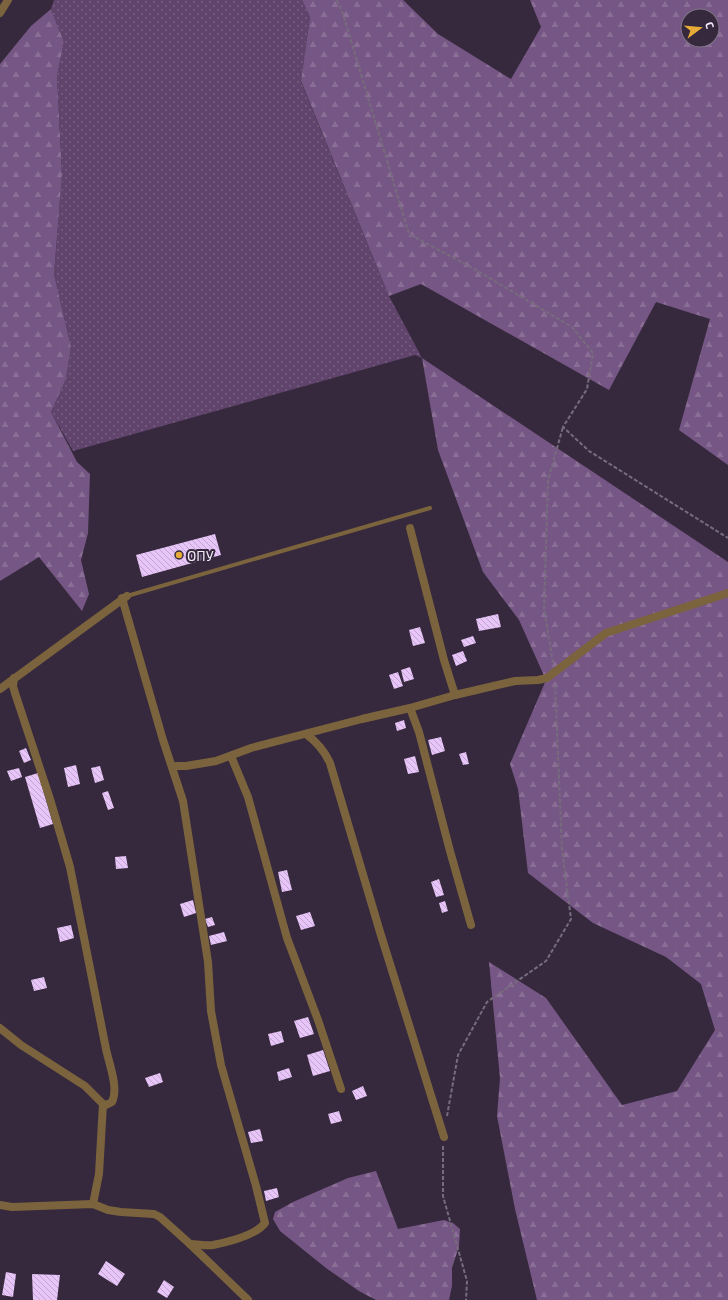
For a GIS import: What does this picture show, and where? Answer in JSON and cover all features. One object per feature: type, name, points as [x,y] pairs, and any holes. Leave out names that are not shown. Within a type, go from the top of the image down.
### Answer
[{"type":"street","points":[[0,13],[8,0]]},
{"type":"street","points":[[410,528],[444,660],[455,694]]},
{"type":"street","points":[[172,766],[186,766],[216,761],[251,748],[410,708],[455,694],[515,681],[547,678],[606,633],[728,592]]},
{"type":"street","points":[[0,689],[125,597],[163,740],[183,801],[203,924],[208,962],[211,1011],[221,1065],[256,1186],[265,1223],[262,1228],[232,1240],[211,1245],[190,1244]]},
{"type":"street","points":[[0,1028],[21,1045],[85,1086],[103,1104],[109,1104],[113,1099],[113,1078],[70,867],[50,799],[15,693],[13,686],[14,678]]},
{"type":"street","points":[[410,708],[419,732],[471,925]]},
{"type":"street","points":[[306,734],[318,743],[325,752],[330,763],[380,932],[444,1137]]},
{"type":"street","points":[[231,756],[248,797],[287,938],[318,1020],[341,1089]]},
{"type":"street","points":[[93,1204],[99,1174],[103,1104]]},
{"type":"street","points":[[0,1205],[12,1207],[93,1204],[108,1210],[154,1214],[160,1217],[190,1244],[248,1300]]},
{"type":"lane","points":[[125,597],[430,508]]},
{"type":"path","points":[[337,0],[343,14],[409,234],[476,270],[572,327],[592,353],[587,389],[564,427],[548,480],[544,608],[554,672],[562,848],[571,919],[546,961],[487,1002],[458,1055],[444,1137],[443,1196],[466,1281],[466,1300]]},
{"type":"path","points":[[564,427],[589,451],[728,538]]},
{"type":"shaded area","points":[[54,0],[302,0],[310,17],[301,82],[389,296],[422,358],[415,355],[73,451],[51,412],[66,379],[71,347],[54,274],[62,175],[57,76],[64,42],[51,9]]},
{"type":"green space","points":[[302,0],[403,0],[438,34],[511,79],[541,27],[530,0],[728,0],[728,465],[679,430],[710,319],[656,302],[609,390],[421,284],[389,296],[301,81],[310,17]]},
{"type":"green space","points":[[51,9],[64,42],[57,76],[62,175],[54,274],[71,347],[66,379],[51,412],[77,462],[90,474],[88,533],[81,560],[89,594],[82,611],[39,557],[0,581],[0,64],[31,26]]},
{"type":"green space","points":[[422,358],[728,562],[728,1300],[537,1300],[515,1209],[497,1116],[500,1078],[489,962],[546,998],[622,1105],[677,1091],[715,1030],[701,984],[666,957],[593,923],[528,873],[518,789],[510,764],[546,680],[519,620],[483,572],[438,450]]},
{"type":"green space","points":[[376,1171],[398,1229],[444,1220],[453,1223],[460,1229],[459,1246],[452,1268],[452,1286],[449,1300],[376,1300],[359,1291],[326,1268],[280,1231],[273,1219],[275,1212],[293,1202],[348,1178]]},
{"type":"building","name":"ОПУ","points":[[215,534],[221,555],[142,577],[136,555]]},
{"type":"building","points":[[498,614],[501,627],[479,631],[476,619]]},
{"type":"building","points":[[420,627],[425,643],[413,646],[409,630]]},
{"type":"building","points":[[473,636],[476,643],[464,647],[461,640]]},
{"type":"building","points":[[463,651],[467,661],[456,666],[452,655]]},
{"type":"building","points":[[410,667],[414,679],[404,682],[401,670]]},
{"type":"building","points":[[398,672],[403,686],[394,689],[389,675]]},
{"type":"building","points":[[404,720],[406,728],[397,731],[395,723]]},
{"type":"building","points":[[441,737],[445,751],[432,755],[428,740]]},
{"type":"building","points":[[26,748],[31,760],[24,763],[19,751]]},
{"type":"building","points":[[466,752],[469,764],[463,765],[459,754]]},
{"type":"building","points":[[415,756],[419,772],[408,774],[404,759]]},
{"type":"building","points":[[76,765],[80,784],[68,787],[64,768]]},
{"type":"building","points":[[100,766],[104,780],[95,783],[91,768]]},
{"type":"building","points":[[19,768],[22,777],[11,781],[7,771]]},
{"type":"building","points":[[38,773],[53,824],[40,828],[25,777]]},
{"type":"building","points":[[108,791],[114,808],[108,810],[102,793]]},
{"type":"building","points":[[126,856],[128,868],[116,869],[115,857]]},
{"type":"building","points":[[287,870],[292,890],[282,892],[278,872]]},
{"type":"building","points":[[439,879],[444,895],[436,897],[431,882]]},
{"type":"building","points":[[193,900],[196,913],[184,917],[180,904]]},
{"type":"building","points":[[445,901],[448,911],[442,913],[439,903]]},
{"type":"building","points":[[310,912],[315,926],[301,930],[296,916]]},
{"type":"building","points":[[212,917],[215,925],[208,927],[205,919]]},
{"type":"building","points":[[71,925],[74,938],[60,942],[57,928]]},
{"type":"building","points":[[224,932],[227,941],[211,945],[209,936]]},
{"type":"building","points":[[44,977],[47,988],[34,991],[31,980]]},
{"type":"building","points":[[308,1017],[314,1034],[300,1038],[294,1021]]},
{"type":"building","points":[[281,1031],[284,1042],[271,1046],[268,1034]]},
{"type":"building","points":[[323,1050],[330,1071],[313,1076],[307,1055]]},
{"type":"building","points":[[289,1068],[292,1077],[279,1081],[277,1072]]},
{"type":"building","points":[[160,1073],[163,1082],[149,1087],[145,1078]]},
{"type":"building","points":[[363,1086],[367,1096],[356,1100],[352,1091]]},
{"type":"building","points":[[339,1111],[342,1121],[331,1124],[328,1114]]},
{"type":"building","points":[[260,1129],[263,1141],[251,1143],[248,1132]]},
{"type":"building","points":[[277,1188],[279,1197],[266,1201],[264,1191]]},
{"type":"building","points":[[106,1261],[125,1274],[117,1286],[98,1274]]},
{"type":"building","points":[[6,1272],[16,1274],[13,1297],[2,1295]]},
{"type":"building","points":[[32,1274],[60,1275],[57,1300],[33,1300]]},
{"type":"building","points":[[164,1280],[174,1287],[167,1298],[157,1292]]},
{"type":"place","name":"ОПУ","points":[[179,555]]}]
